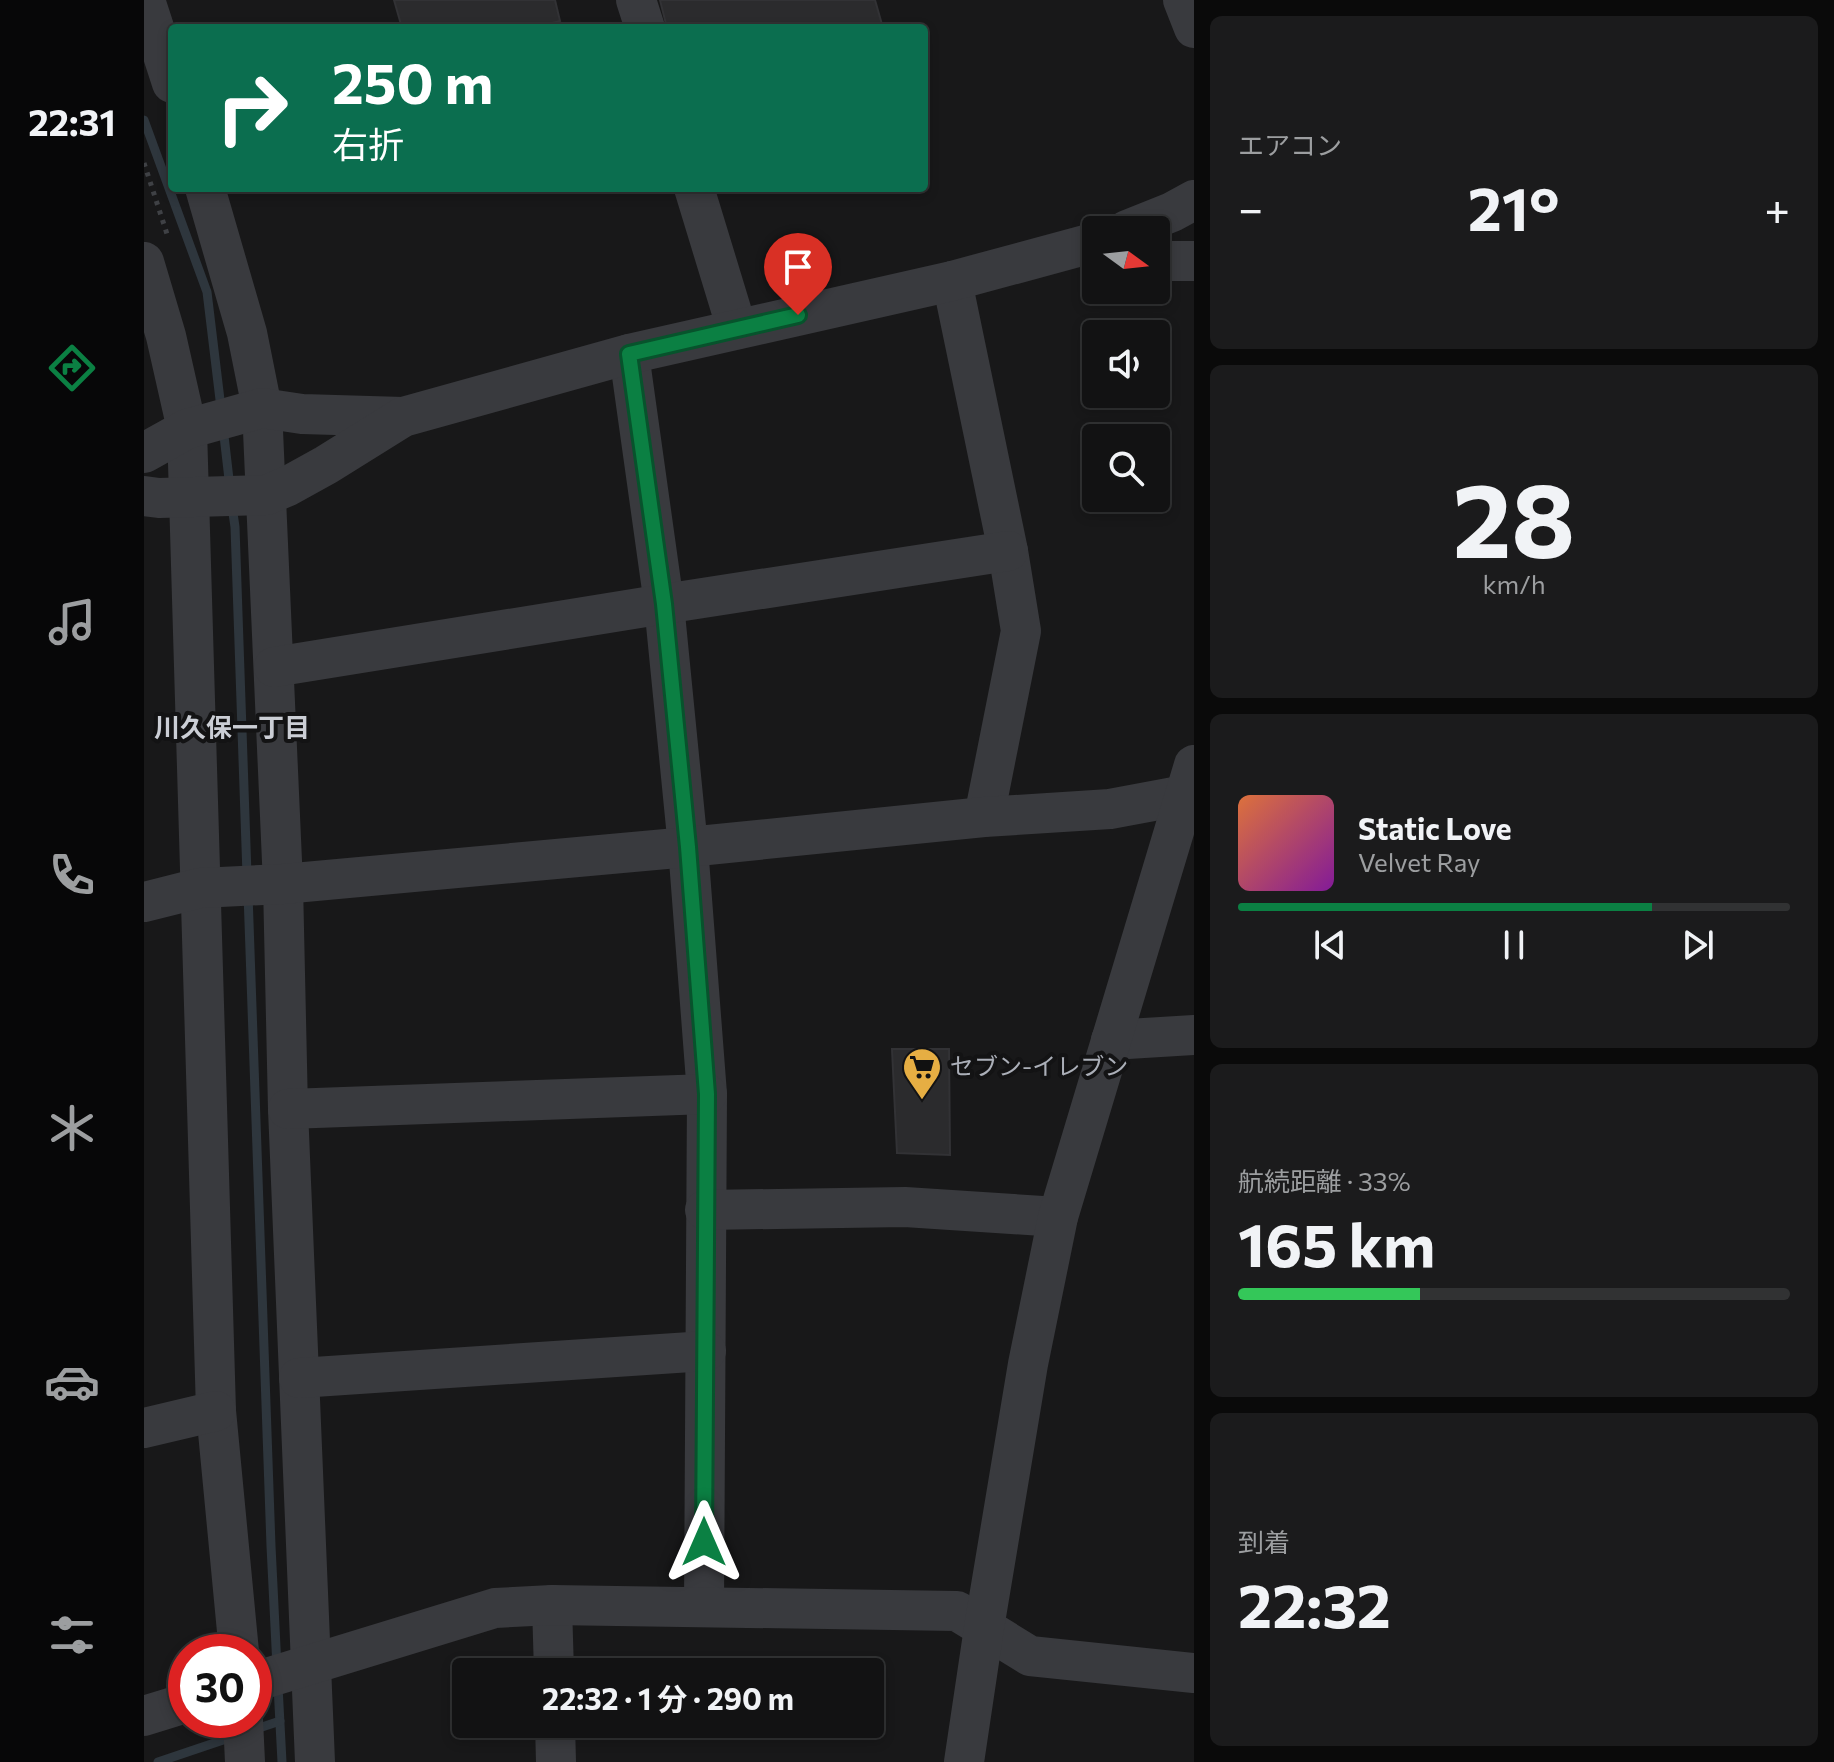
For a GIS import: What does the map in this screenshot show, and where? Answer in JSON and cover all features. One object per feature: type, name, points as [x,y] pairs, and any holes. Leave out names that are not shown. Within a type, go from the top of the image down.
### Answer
[{"type":"street","points":[[145,0],[168,71]]},
{"type":"street","points":[[636,0],[644,24]]},
{"type":"street","points":[[1183,0],[1194,28]]},
{"type":"street","points":[[206,192],[247,333],[262,408],[274,667],[276,884],[315,1762]]},
{"type":"street","points":[[695,192],[737,329]]},
{"type":"street","points":[[1162,216],[1194,200]]},
{"type":"street","points":[[144,496],[267,495],[326,465],[403,417],[629,354],[952,281],[1082,246]]},
{"type":"street","points":[[1170,261],[1194,261]]},
{"type":"street","points":[[144,262],[166,336],[187,429],[205,888],[216,1411],[237,1634]]},
{"type":"street","points":[[952,281],[1008,551],[1021,631],[984,817]]},
{"type":"street","points":[[629,354],[664,604],[688,847],[707,1094],[704,1606]]},
{"type":"street","points":[[144,453],[187,429],[262,408],[302,414],[403,417]]},
{"type":"street","points":[[274,667],[1008,551]]},
{"type":"street","points":[[144,902],[205,888],[688,847],[984,817],[1110,809],[1190,780]]},
{"type":"street","points":[[964,1762],[1028,1364],[1058,1217],[1190,780]]},
{"type":"street","points":[[1111,1040],[1194,1035]]},
{"type":"street","points":[[288,1109],[707,1094]]},
{"type":"street","points":[[705,1210],[905,1207],[1058,1217]]},
{"type":"street","points":[[299,1378],[706,1351]]},
{"type":"street","points":[[144,1428],[216,1411]]},
{"type":"street","points":[[272,1676],[495,1608],[552,1605],[957,1611],[1030,1656],[1194,1673]]},
{"type":"street","points":[[552,1605],[554,1658]]},
{"type":"street","points":[[144,1716],[168,1709]]},
{"type":"street","points":[[244,1738],[245,1762]]},
{"type":"street","points":[[555,1738],[556,1762]]},
{"type":"building","points":[[394,0],[555,0],[560,21],[548,24],[401,24]]},
{"type":"building","points":[[660,0],[875,0],[882,24],[666,24]]},
{"type":"building","name":"セブン-イレブン","points":[[892,1049],[949,1049],[950,1155],[897,1153]]},
{"type":"waterway","points":[[144,120],[168,186]]},
{"type":"waterway","points":[[170,192],[207,292],[221,408]]},
{"type":"waterway","points":[[223,427],[230,488]]},
{"type":"waterway","points":[[232,506],[247,875]]},
{"type":"waterway","points":[[248,894],[277,1667]]},
{"type":"waterway","points":[[278,1686],[282,1762]]},
{"type":"waterway","points":[[272,1724],[280,1721]]},
{"type":"waterway","points":[[158,1762],[229,1738]]},
{"type":"place","name":"セブン-イレブン","points":[[922,1101]]},
{"type":"district","name":"川久保一丁目","points":[[232,728]]},
{"type":"route","points":[[704,1542],[707,1094],[688,847],[664,604],[629,354],[798,315]]}]
